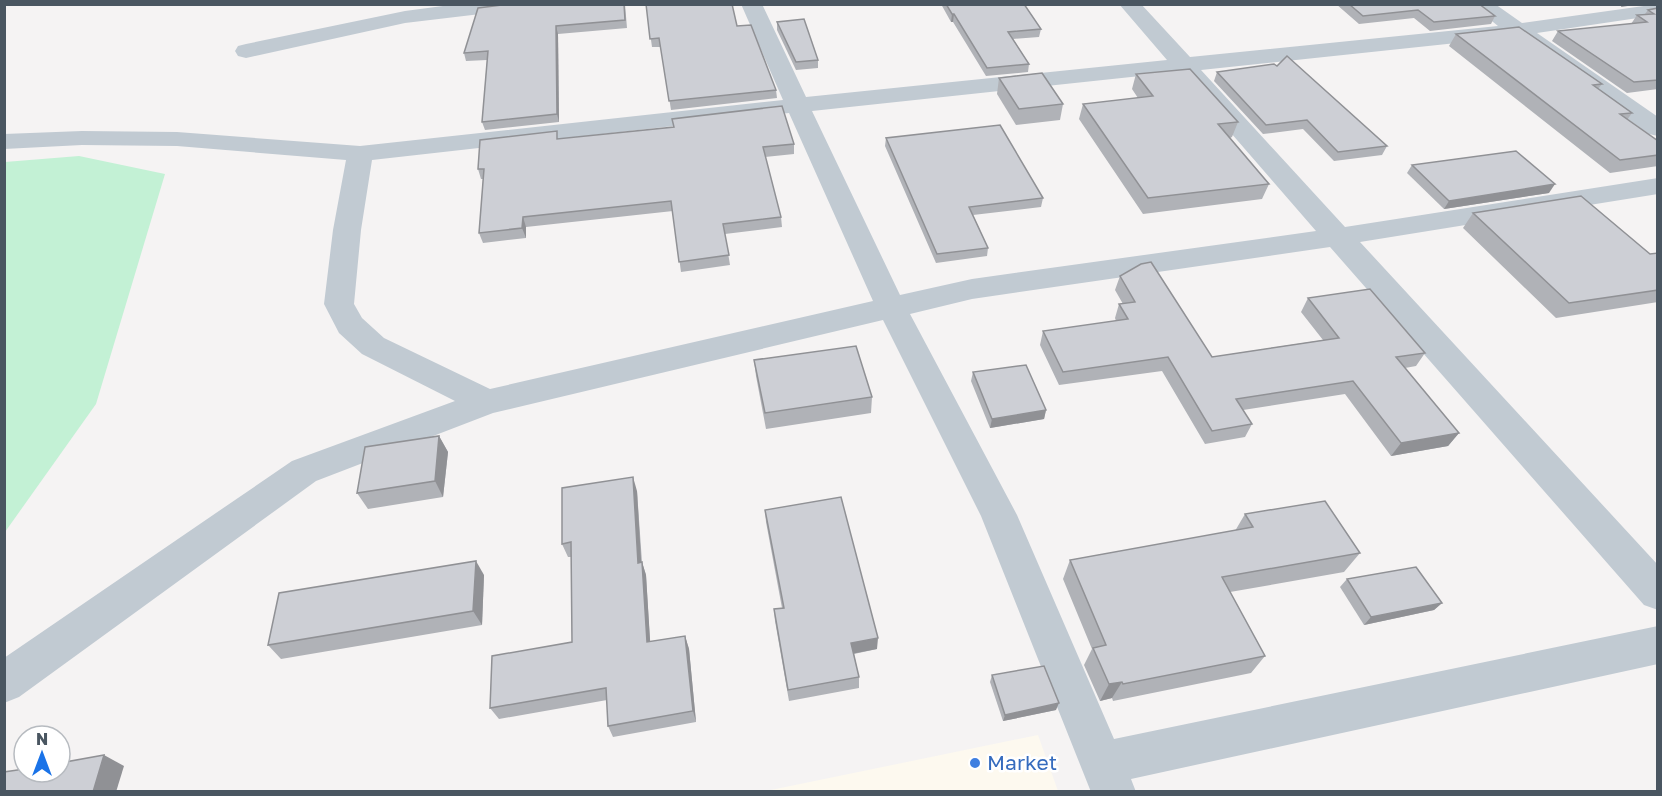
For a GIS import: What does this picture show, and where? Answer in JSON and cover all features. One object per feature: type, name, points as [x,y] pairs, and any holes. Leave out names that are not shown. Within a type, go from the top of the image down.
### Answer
[{"type":"street","points":[[246,51],[405,11],[515,4]]},
{"type":"street","points":[[751,4],[891,308],[999,515],[1108,777],[1658,645]]},
{"type":"street","points":[[1128,4],[1658,593]]},
{"type":"street","points":[[1481,4],[1658,129]]},
{"type":"street","points":[[4,142],[82,138],[177,139],[360,154],[799,105],[1517,30],[1658,9]]},
{"type":"street","points":[[360,154],[347,230],[339,304],[350,325],[373,346],[487,402]]},
{"type":"street","points":[[4,683],[303,471],[487,402],[972,289],[1336,237],[1658,186]]},
{"type":"shaded area","name":"Market","points":[[1038,735],[1058,791],[766,791]]},
{"type":"green space","points":[[79,156],[165,174],[96,404],[5,532],[5,162]]},
{"type":"building","points":[[510,4],[624,4],[625,20],[556,26],[557,114],[482,122],[488,51],[464,53],[478,8]]},
{"type":"building","points":[[646,4],[732,4],[737,26],[751,25],[776,90],[669,101],[659,38],[650,39]]},
{"type":"building","points":[[946,4],[1024,4],[1041,29],[1008,32],[1029,64],[987,68]]},
{"type":"building","points":[[1349,4],[1479,4],[1495,16],[1434,22],[1418,10],[1363,16]]},
{"type":"building","points":[[1658,8],[1658,80],[1634,82],[1558,31],[1647,22],[1637,15],[1654,14],[1648,10]]},
{"type":"building","points":[[804,19],[818,60],[796,62],[777,22]]},
{"type":"building","points":[[1519,27],[1602,84],[1593,85],[1632,113],[1620,114],[1658,141],[1658,155],[1620,160],[1456,34]]},
{"type":"building","points":[[1287,56],[1387,146],[1338,152],[1307,120],[1266,125],[1217,72],[1274,64],[1277,66]]},
{"type":"building","points":[[1190,69],[1238,122],[1218,124],[1269,184],[1148,198],[1083,104],[1153,96],[1136,74]]},
{"type":"building","points":[[1042,73],[1063,104],[1019,109],[999,78]]},
{"type":"building","points":[[782,106],[794,144],[763,147],[781,217],[723,224],[729,255],[679,262],[671,201],[523,217],[522,228],[479,233],[484,169],[478,169],[480,140],[557,131],[557,139],[674,127],[672,119]]},
{"type":"building","points":[[1000,125],[1043,198],[969,207],[988,248],[937,254],[886,138]]},
{"type":"building","points":[[1516,151],[1555,184],[1449,201],[1412,165]]},
{"type":"building","points":[[1581,196],[1650,254],[1658,253],[1658,290],[1569,303],[1473,213]]},
{"type":"building","points":[[1151,262],[1212,357],[1339,338],[1308,298],[1370,289],[1425,353],[1396,357],[1459,433],[1401,443],[1353,381],[1236,399],[1252,424],[1212,431],[1168,357],[1063,372],[1043,331],[1128,319],[1119,304],[1135,302],[1120,276],[1141,264]]},
{"type":"building","points":[[856,346],[872,397],[765,413],[754,360]]},
{"type":"building","points":[[1026,365],[1046,410],[992,419],[973,372]]},
{"type":"building","points":[[439,436],[435,481],[357,493],[365,447]]},
{"type":"building","points":[[633,477],[638,563],[642,562],[647,642],[685,636],[693,711],[608,726],[606,688],[490,708],[492,656],[572,642],[571,542],[562,544],[562,488]]},
{"type":"building","points":[[841,497],[878,638],[851,643],[859,677],[788,690],[774,609],[784,608],[765,510]]},
{"type":"building","points":[[1325,501],[1360,553],[1222,577],[1265,656],[1123,684],[1122,682],[1109,684],[1093,648],[1106,645],[1070,560],[1253,527],[1245,514]]},
{"type":"building","points":[[476,561],[473,611],[268,645],[279,593]]},
{"type":"building","points":[[1416,567],[1442,603],[1371,617],[1347,579]]},
{"type":"building","points":[[1044,666],[1059,703],[1005,715],[992,675]]},
{"type":"building","points":[[104,755],[93,792],[4,792],[4,772],[12,771],[12,784],[72,784],[72,761]]},
{"type":"place","name":"Market","points":[[975,763]]}]
